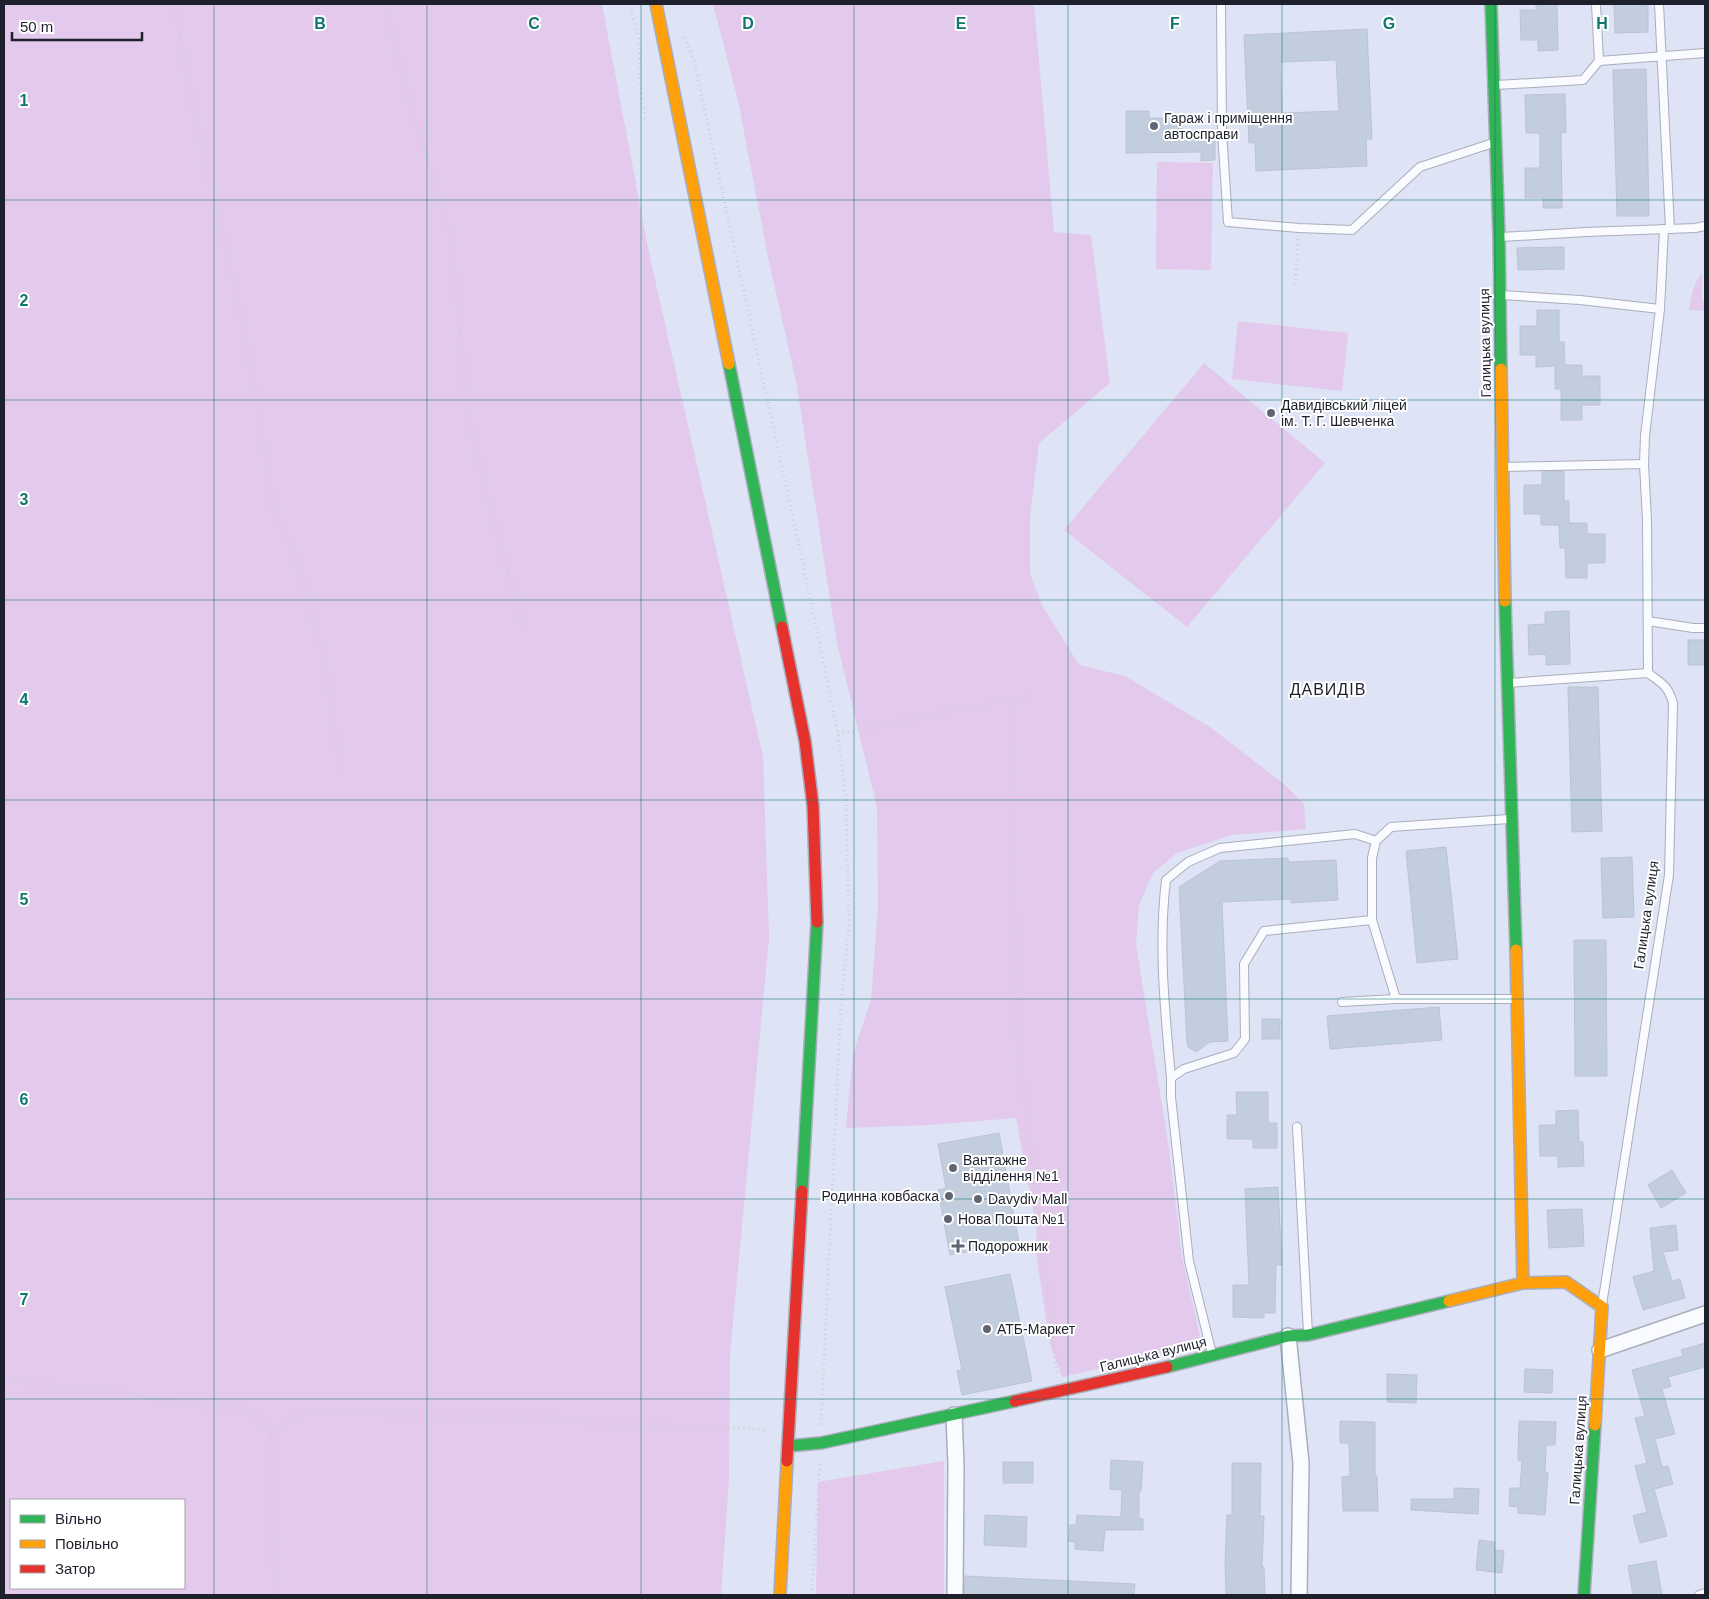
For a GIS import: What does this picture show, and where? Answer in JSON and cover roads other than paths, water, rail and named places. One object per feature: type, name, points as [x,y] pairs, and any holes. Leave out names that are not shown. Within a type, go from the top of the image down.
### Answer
[{"type":"street","points":[[656,4],[805,741],[813,806],[817,920],[780,1595]]},
{"type":"street","name":"Галицька вулиця","points":[[1491,4],[1499,237],[1502,467],[1511,819],[1518,999],[1523,1283]]},
{"type":"street","name":"Галицька вулиця","points":[[788,1446],[821,1443],[1060,1392],[1288,1336],[1308,1335],[1523,1283],[1566,1282],[1602,1307],[1584,1595]]},
{"type":"street","points":[[1600,1350],[1705,1314]]},
{"type":"street","points":[[1288,1336],[1301,1463],[1299,1595]]},
{"type":"street","points":[[954,1415],[956,1595]]},
{"type":"lane","points":[[1221,4],[1222,132],[1228,222],[1352,230],[1420,167],[1496,142]]},
{"type":"lane","points":[[1494,85],[1583,80],[1599,61],[1596,4]]},
{"type":"lane","points":[[1508,683],[1648,673],[1645,436],[1667,229],[1659,4]]},
{"type":"lane","points":[[1599,61],[1705,53]]},
{"type":"lane","points":[[1499,237],[1705,226]]},
{"type":"lane","points":[[1500,295],[1580,300],[1660,309]]},
{"type":"lane","points":[[1502,467],[1644,464]]},
{"type":"lane","points":[[1648,622],[1705,628]]},
{"type":"lane","name":"Галицька вулиця","points":[[1602,1307],[1669,875],[1673,703],[1670,692],[1664,684],[1648,673]]},
{"type":"lane","points":[[1396,999],[1372,920],[1372,858],[1376,841],[1391,827],[1511,819]]},
{"type":"lane","points":[[1212,1356],[1189,1260],[1171,1097],[1171,1078],[1162,985],[1163,910],[1166,880],[1188,862],[1220,848],[1354,834],[1376,841]]},
{"type":"lane","points":[[1171,1078],[1184,1069],[1234,1053],[1245,1039],[1244,964],[1264,931],[1372,920]]},
{"type":"lane","points":[[1342,1002],[1396,999],[1518,999]]},
{"type":"lane","points":[[1297,1127],[1308,1335]]},
{"type":"lane","points":[[1699,1595],[1705,1593]]},
{"type":"place","name":"Гараж і приміщення автосправи","points":[[1154,126]]},
{"type":"place","name":"Давидівський ліцей ім. Т. Г. Шевченка","points":[[1271,413]]},
{"type":"place","name":"Вантажне відділення №1","points":[[953,1168]]},
{"type":"place","name":"Родинна ковбаска","points":[[949,1196]]},
{"type":"place","name":"Davydiv Mall","points":[[978,1199]]},
{"type":"place","name":"Нова Пошта №1","points":[[948,1219]]},
{"type":"place","name":"Подорожник","points":[[958,1246]]},
{"type":"place","name":"АТБ-Маркет","points":[[987,1329]]},
{"type":"district","name":"ДАВИДІВ","points":[[1328,689]]}]
